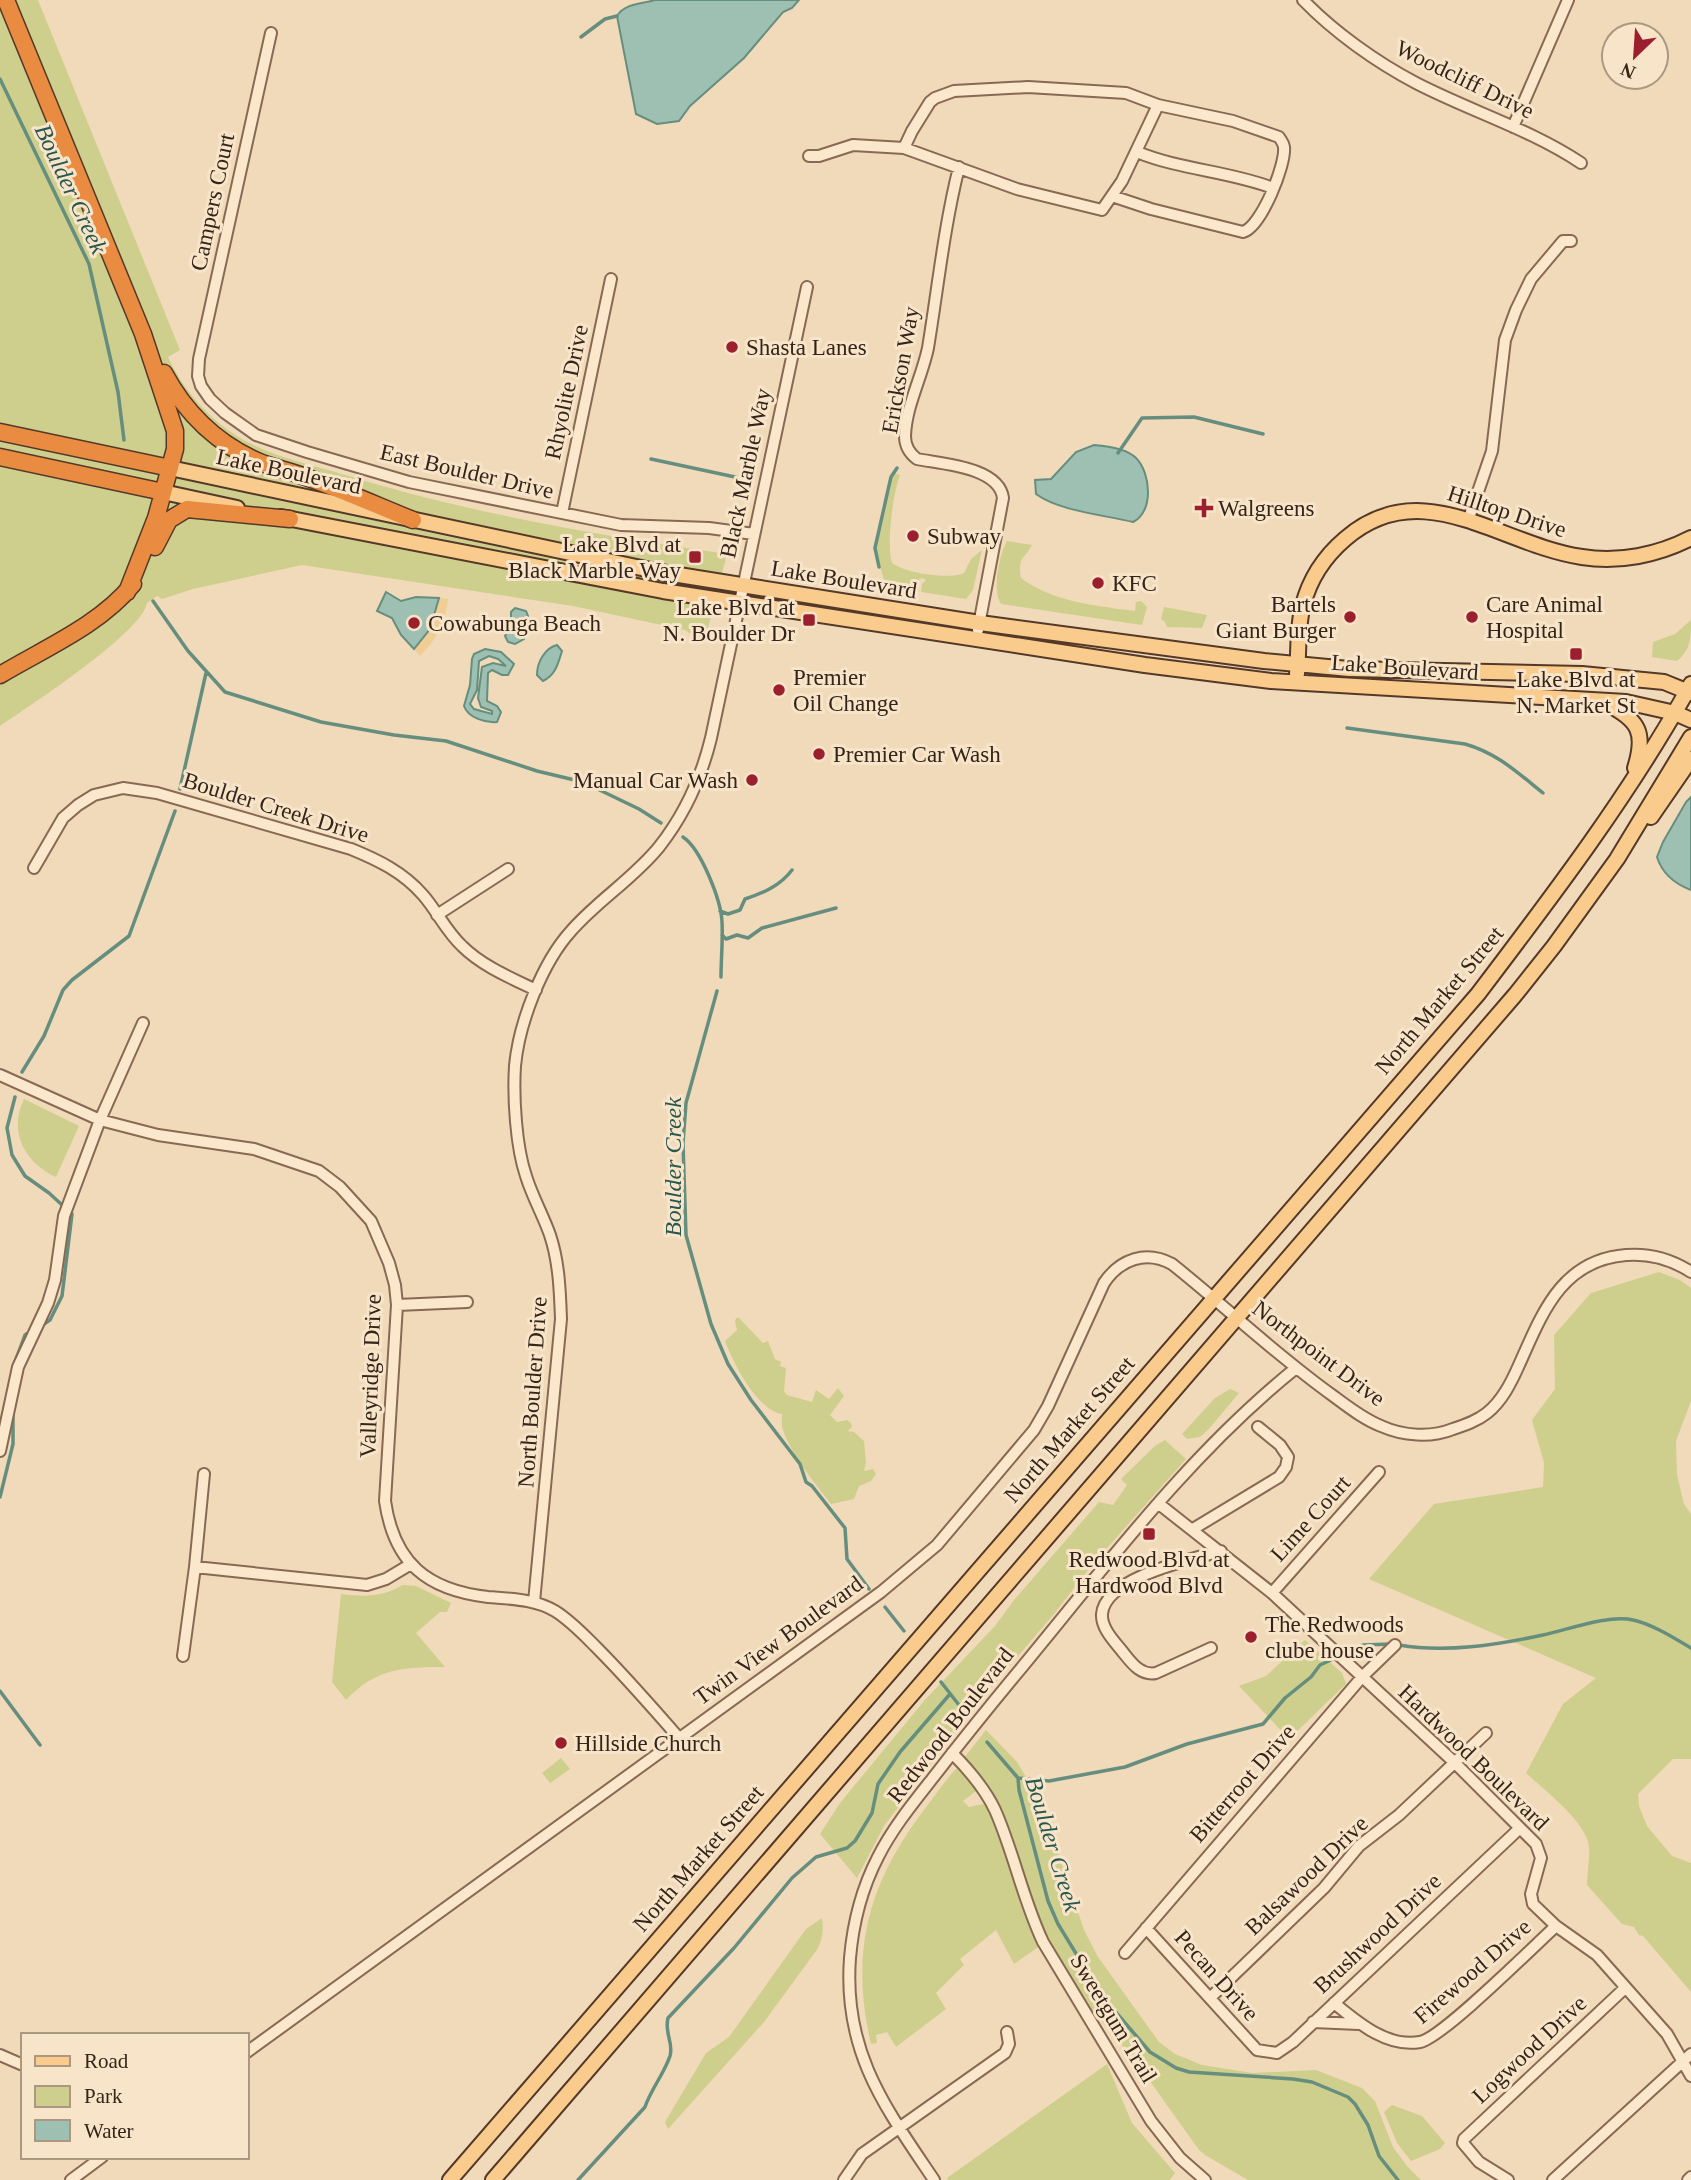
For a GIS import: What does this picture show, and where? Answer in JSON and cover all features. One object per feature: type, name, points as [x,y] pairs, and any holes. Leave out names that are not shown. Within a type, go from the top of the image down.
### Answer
[{"type":"highway","points":[[6,0],[143,334],[175,431],[176,441],[163,492],[144,552],[127,592]]},
{"type":"highway","points":[[143,334],[180,400],[195,418],[225,443],[259,462],[413,520]]},
{"type":"highway","name":"Lake Boulevard","points":[[0,432],[170,468]]},
{"type":"highway","name":"Lake Boulevard","points":[[0,457],[163,492]]},
{"type":"highway","points":[[0,674],[93,620],[127,592],[139,577],[169,520],[176,514],[187,509],[290,519]]},
{"type":"main road","name":"Lake Boulevard","points":[[170,468],[573,555],[744,586],[980,623],[1298,665],[1349,669],[1582,674],[1664,682],[1690,689]]},
{"type":"main road","name":"Lake Boulevard","points":[[163,492],[584,577],[740,604],[1145,665],[1296,682],[1626,702],[1675,713],[1691,720]]},
{"type":"main road","name":"Hilltop Drive","points":[[1296,682],[1301,615],[1311,581],[1328,554],[1357,528],[1380,517],[1403,510],[1435,511],[1560,553],[1587,558],[1642,555],[1691,538]]},
{"type":"main road","name":"North Market Street","points":[[450,2180],[1478,994],[1578,862],[1690,689]]},
{"type":"main road","points":[[1600,701],[1631,718],[1637,728],[1641,745],[1629,786]]},
{"type":"main road","points":[[1617,859],[1691,737]]},
{"type":"main road","points":[[493,2180],[1507,1005],[1555,946],[1617,859],[1663,802],[1691,759]]},
{"type":"street","name":"Woodcliff Drive","points":[[1303,0],[1354,43],[1415,83],[1549,144],[1581,163]]},
{"type":"street","points":[[1513,127],[1568,0]]},
{"type":"street","name":"Campers Court","points":[[199,380],[198,363],[271,33]]},
{"type":"street","points":[[904,148],[930,102],[954,91],[1028,87],[1109,91],[1144,98],[1158,105],[1233,121],[1279,137],[1284,148],[1273,188],[1257,222],[1243,232],[1112,196]]},
{"type":"street","points":[[809,156],[818,156],[853,145],[904,148],[1017,189],[1102,210],[1137,152],[1158,105]]},
{"type":"street","points":[[1137,152],[1163,162],[1243,178],[1273,188]]},
{"type":"street","name":"Erickson Way","points":[[959,167],[947,217],[927,350],[905,441],[909,452],[917,459],[987,476],[1001,488],[1003,498],[976,639]]},
{"type":"street","points":[[1468,522],[1492,451],[1505,340],[1531,279],[1563,241],[1571,241]]},
{"type":"street","name":"Rhyolite Drive","points":[[562,513],[611,279]]},
{"type":"street","name":"Black Marble Way","points":[[744,586],[807,287]]},
{"type":"street","name":"East Boulder Drive","points":[[199,380],[205,393],[216,405],[245,428],[264,438],[397,479],[634,527],[709,528],[754,534]]},
{"type":"street","name":"North Boulder Drive","points":[[534,1602],[542,1541],[561,1319],[560,1289],[554,1253],[550,1235],[525,1174],[514,1102],[519,1041],[536,990],[557,950],[571,931],[639,870],[681,817],[706,760],[744,586]]},
{"type":"street","name":"Boulder Creek Drive","points":[[34,868],[64,818],[78,805],[106,791],[123,788],[142,790],[351,849],[381,861],[415,887],[470,953],[488,966],[536,990]]},
{"type":"street","points":[[437,915],[508,869]]},
{"type":"street","points":[[0,1451],[18,1367],[48,1303],[57,1271],[64,1216],[100,1121],[143,1023]]},
{"type":"street","name":"Valleyridge Drive","points":[[0,1075],[100,1121],[158,1135],[254,1149],[319,1171],[340,1187],[371,1221],[389,1263],[395,1285],[397,1306],[385,1501],[391,1532],[411,1564],[436,1583],[456,1592],[534,1602],[571,1622],[617,1668],[679,1738]]},
{"type":"street","name":"Northpoint Drive","points":[[1212,1298],[1296,1368],[1352,1409],[1381,1426],[1416,1434],[1447,1432],[1487,1413],[1504,1393],[1551,1299],[1563,1283],[1584,1268],[1610,1257],[1642,1255],[1674,1262],[1691,1272]]},
{"type":"street","name":"Twin View Boulevard","points":[[248,2052],[911,1569],[943,1539],[1034,1430],[1048,1406],[1104,1283],[1116,1269],[1139,1257],[1163,1259],[1212,1298]]},
{"type":"street","points":[[397,1306],[467,1303]]},
{"type":"street","name":"Redwood Boulevard","points":[[934,2180],[872,2083],[855,2031],[850,1970],[855,1925],[862,1894],[878,1856],[896,1827],[952,1754],[1160,1504],[1226,1429],[1296,1368]]},
{"type":"street","points":[[1193,1529],[1279,1477],[1286,1467],[1288,1457],[1284,1449],[1258,1427]]},
{"type":"street","name":"Lime Court","points":[[1272,1592],[1379,1472]]},
{"type":"street","points":[[183,1656],[204,1474]]},
{"type":"street","name":"Hardwood Boulevard","points":[[1160,1504],[1272,1592],[1454,1762],[1536,1844],[1541,1858],[1531,1899],[1533,1904],[1556,1926],[1597,1955],[1687,2057],[1691,2076]]},
{"type":"street","points":[[1212,1648],[1156,1673],[1147,1674],[1140,1671],[1113,1640],[1102,1615],[1107,1601],[1128,1582],[1221,1551]]},
{"type":"street","points":[[195,1567],[367,1585],[386,1579],[411,1564]]},
{"type":"street","name":"Bitterroot Drive","points":[[1125,1953],[1362,1677],[1395,1645]]},
{"type":"street","name":"Balsawood Drive","points":[[1210,1997],[1324,1888],[1359,1846],[1399,1815],[1486,1733]]},
{"type":"street","name":"Sweetgum Trail","points":[[952,1754],[995,1809],[1029,1912],[1043,1942],[1151,2121],[1180,2158],[1205,2180]]},
{"type":"street","name":"Brushwood Drive","points":[[1257,2050],[1268,2054],[1282,2051],[1520,1828]]},
{"type":"street","name":"Firewood Drive","points":[[1361,2024],[1388,2039],[1413,2043],[1427,2040],[1436,2035],[1556,1926]]},
{"type":"street","name":"Pecan Drive","points":[[1146,1928],[1257,2050]]},
{"type":"street","name":"Logwood Drive","points":[[1508,2180],[1479,2162],[1463,2143],[1467,2135],[1625,1988]]},
{"type":"street","points":[[1334,2003],[1361,2024]]},
{"type":"street","points":[[1313,2022],[1361,2024]]},
{"type":"street","points":[[844,2180],[862,2154],[1005,2053],[1009,2044],[1007,2032]]},
{"type":"street","points":[[0,2055],[21,2064]]},
{"type":"street","points":[[1553,2180],[1687,2057]]},
{"type":"street","points":[[71,2180],[99,2159]]},
{"type":"green space","points":[[0,0],[38,0],[180,350],[168,357],[181,380],[206,411],[237,436],[275,454],[389,488],[533,522],[727,554],[704,644],[685,630],[573,606],[302,565],[193,589],[162,599],[157,596],[147,603],[141,616],[106,650],[0,726]]},
{"type":"green space","points":[[894,473],[900,475],[891,519],[892,563],[898,567],[938,576],[957,575],[964,573],[971,559],[982,550],[973,590],[966,599],[921,592],[922,584],[926,580],[922,578],[919,580],[919,592],[886,587],[876,552]]},
{"type":"green space","points":[[1007,541],[1032,545],[1021,562],[1020,571],[1021,578],[1033,586],[1061,598],[1106,607],[1135,611],[1136,602],[1141,601],[1147,607],[1142,625],[1001,604],[997,590],[998,572]]},
{"type":"green space","points":[[1164,607],[1207,615],[1202,628],[1167,627],[1161,619]]},
{"type":"green space","points":[[1691,620],[1689,643],[1682,657],[1677,661],[1652,657],[1653,642],[1675,634]]},
{"type":"green space","points":[[24,1099],[79,1126],[56,1177],[36,1164],[22,1145],[18,1123]]},
{"type":"green space","points":[[1659,1272],[1680,1280],[1691,1288],[1691,1401],[1676,1441],[1677,1475],[1684,1504],[1691,1514],[1691,1759],[1673,1759],[1638,1794],[1639,1806],[1647,1826],[1672,1856],[1691,1863],[1691,1992],[1643,1936],[1639,1935],[1634,1927],[1622,1924],[1587,1885],[1589,1847],[1581,1827],[1564,1807],[1526,1773],[1563,1704],[1596,1678],[1369,1579],[1434,1504],[1543,1487],[1544,1463],[1532,1420],[1555,1389],[1554,1335],[1591,1293]]},
{"type":"green space","points":[[736,1318],[763,1343],[768,1341],[775,1359],[781,1362],[780,1366],[786,1368],[784,1391],[787,1395],[812,1402],[816,1390],[829,1399],[838,1388],[844,1396],[830,1415],[837,1422],[847,1420],[851,1423],[852,1427],[847,1431],[854,1432],[864,1441],[864,1471],[873,1469],[876,1474],[871,1481],[859,1486],[854,1499],[831,1504],[787,1440],[782,1428],[782,1414],[764,1404],[748,1385],[725,1341],[737,1330]]},
{"type":"green space","points":[[1230,1389],[1239,1393],[1208,1430],[1200,1437],[1187,1439],[1182,1434],[1215,1398]]},
{"type":"green space","points":[[1165,1440],[1186,1459],[1092,1565],[971,1711],[884,1826],[857,1878],[820,1834],[840,1803],[924,1701],[995,1626],[1014,1600],[1099,1502],[1113,1505],[1127,1485],[1121,1479],[1155,1446]]},
{"type":"green space","points":[[403,1585],[416,1586],[451,1603],[447,1612],[440,1612],[416,1633],[445,1667],[404,1669],[380,1675],[357,1689],[346,1700],[332,1682],[341,1594],[373,1595]]},
{"type":"green space","points":[[1305,1640],[1342,1673],[1346,1684],[1289,1739],[1239,1686],[1266,1676]]},
{"type":"green space","points":[[986,1730],[1017,1762],[1041,1802],[1084,1930],[1098,1957],[1159,2042],[1175,2054],[1202,2065],[1253,2073],[1316,2070],[1362,2088],[1375,2101],[1393,2147],[1421,2180],[1248,2180],[1199,2150],[1137,2063],[1092,2010],[1046,1938],[1034,1912],[1001,1806],[964,1758]]},
{"type":"green space","points":[[561,1758],[570,1769],[550,1783],[542,1773]]},
{"type":"green space","points":[[957,1768],[961,1769],[976,1791],[963,1801],[969,1807],[983,1804],[986,1806],[1040,1946],[1014,1964],[996,1930],[960,1959],[964,1965],[936,1993],[946,2009],[896,2047],[887,2032],[876,2035],[877,2043],[871,2044],[862,1978],[869,1918],[878,1889],[907,1834]]},
{"type":"green space","points":[[822,1918],[822,1935],[816,1951],[764,2022],[668,2129],[665,2122],[706,2053],[729,2037],[806,1929]]},
{"type":"green space","points":[[1107,2064],[1132,2123],[1175,2173],[1170,2180],[948,2180],[947,2178]]},
{"type":"green space","points":[[1392,2105],[1422,2116],[1445,2143],[1440,2149],[1411,2161],[1397,2143],[1384,2112]]},
{"type":"sand","points":[[439,598],[448,599],[445,615],[435,637],[420,656],[414,649],[430,629]]},
{"type":"water","points":[[655,0],[799,0],[792,8],[783,12],[744,58],[690,106],[679,121],[657,124],[636,114],[617,16],[629,6]]},
{"type":"water","points":[[1094,445],[1127,452],[1141,465],[1147,482],[1147,501],[1140,517],[1133,522],[1057,505],[1036,494],[1035,480],[1051,479],[1076,452]]},
{"type":"water","name":"Cowabunga Beach","points":[[386,592],[401,601],[416,597],[439,598],[430,629],[414,649],[401,635],[392,618],[377,611]]},
{"type":"water","points":[[515,608],[526,611],[528,616],[522,627],[524,639],[515,644],[508,642],[505,636],[511,625],[511,612]]},
{"type":"water","points":[[557,645],[562,651],[558,664],[554,672],[543,681],[537,675],[540,661],[545,652]]},
{"type":"water","points":[[485,649],[501,652],[514,664],[508,675],[492,670],[488,673],[487,701],[497,706],[501,712],[497,722],[478,719],[469,714],[464,706],[474,654]],"holes":[[[489,656],[506,666],[493,663],[482,667],[478,698],[481,707],[492,711],[492,714],[474,709],[470,704],[477,690],[479,661]]]},
{"type":"water","points":[[1691,797],[1691,890],[1670,877],[1657,857],[1663,842]]},
{"type":"waterway","points":[[581,37],[605,19],[617,16]]},
{"type":"waterway","name":"Boulder Creek","points":[[0,79],[89,264],[118,392],[124,440]]},
{"type":"waterway","points":[[1118,453],[1142,418],[1194,417],[1263,434]]},
{"type":"waterway","points":[[651,459],[749,480]]},
{"type":"waterway","points":[[879,567],[875,548],[891,477],[897,468]]},
{"type":"waterway","name":"Boulder Creek","points":[[153,601],[188,651],[225,692],[321,722],[446,741],[537,771],[583,782],[639,809],[661,823]]},
{"type":"waterway","points":[[180,789],[206,673]]},
{"type":"waterway","points":[[1347,728],[1465,744],[1497,758],[1543,793]]},
{"type":"waterway","points":[[22,1072],[44,1036],[63,990],[129,936],[175,811]]},
{"type":"waterway","name":"Boulder Creek","points":[[683,837],[697,852],[718,901],[722,922],[721,977]]},
{"type":"waterway","points":[[720,911],[728,914],[740,910],[745,899],[771,888],[792,870]]},
{"type":"waterway","points":[[722,935],[726,939],[737,935],[748,938],[762,928],[836,908]]},
{"type":"waterway","name":"Boulder Creek","points":[[717,991],[686,1103],[683,1143],[686,1235],[711,1324],[728,1364],[751,1400],[800,1464],[806,1482],[845,1528],[847,1559],[869,1589]]},
{"type":"waterway","points":[[15,1097],[7,1128],[12,1155],[25,1176],[72,1214],[62,1296],[50,1320],[41,1326]]},
{"type":"waterway","points":[[13,1367],[25,1335],[31,1331]]},
{"type":"waterway","points":[[0,1497],[13,1444],[13,1413]]},
{"type":"waterway","name":"Boulder Creek","points":[[885,1607],[904,1631]]},
{"type":"waterway","points":[[1399,1645],[1435,1648],[1489,1645],[1600,1621],[1623,1619],[1648,1625],[1691,1648]]},
{"type":"waterway","points":[[1018,1778],[1049,1781],[1125,1767],[1187,1744],[1263,1724],[1285,1698],[1311,1677],[1320,1665],[1363,1645],[1391,1644]]},
{"type":"waterway","name":"Boulder Creek","points":[[941,1682],[959,1705]]},
{"type":"waterway","points":[[0,1691],[40,1745]]},
{"type":"waterway","points":[[578,2180],[645,2107],[670,2056],[668,2018],[734,1948],[792,1878],[816,1857],[847,1848],[855,1841],[872,1813],[878,1784],[900,1752],[950,1694]]},
{"type":"waterway","name":"Boulder Creek","points":[[987,1742],[1018,1778],[1048,1901],[1058,1924],[1102,1996],[1150,2052],[1176,2068],[1189,2072],[1293,2079],[1312,2082],[1348,2097],[1368,2125],[1379,2156],[1398,2180]]},
{"type":"place","name":"Shasta Lanes","points":[[732,347]]},
{"type":"place","name":"Walgreens","points":[[1204,508]]},
{"type":"place","name":"Subway","points":[[913,536]]},
{"type":"place","name":"Lake Blvd at Black Marble Way","points":[[695,557]]},
{"type":"place","name":"KFC","points":[[1098,583]]},
{"type":"place","name":"Bartels Giant Burger","points":[[1350,617]]},
{"type":"place","name":"Care Animal Hospital","points":[[1472,617]]},
{"type":"place","name":"Lake Blvd at N. Boulder Dr","points":[[809,620]]},
{"type":"place","name":"Cowabunga Beach","points":[[414,623]]},
{"type":"place","name":"Lake Blvd at N. Market St","points":[[1576,654]]},
{"type":"place","name":"Premier Oil Change","points":[[779,690]]},
{"type":"place","name":"Premier Car Wash","points":[[819,754]]},
{"type":"place","name":"Manual Car Wash","points":[[752,780]]},
{"type":"place","name":"Redwood Blvd at Hardwood Blvd","points":[[1149,1534]]},
{"type":"place","name":"The Redwoods clube house","points":[[1251,1637]]},
{"type":"place","name":"Hillside Church","points":[[561,1743]]}]
